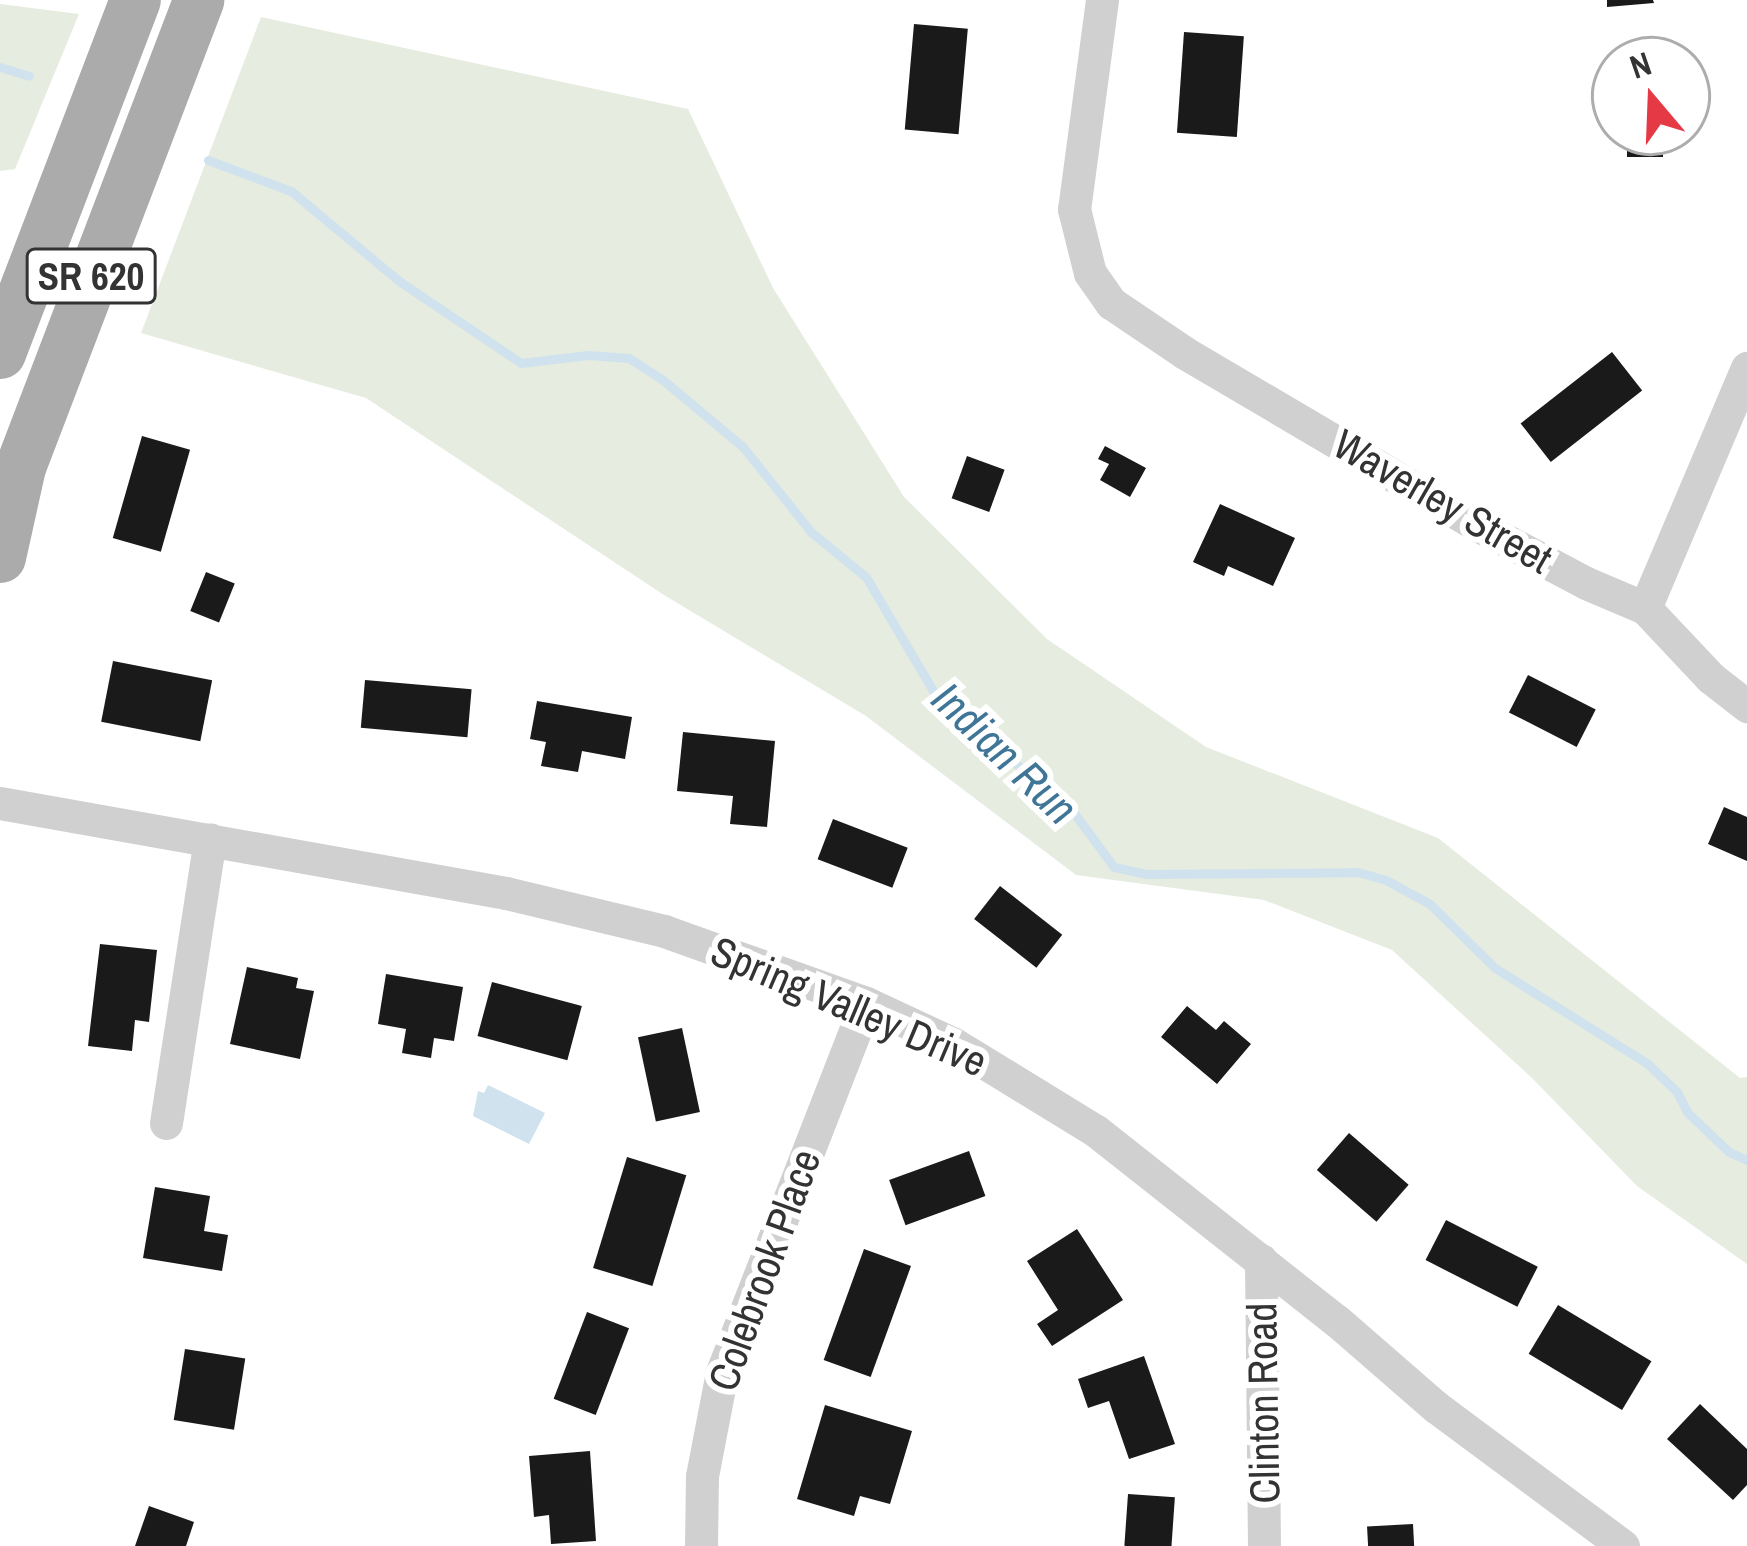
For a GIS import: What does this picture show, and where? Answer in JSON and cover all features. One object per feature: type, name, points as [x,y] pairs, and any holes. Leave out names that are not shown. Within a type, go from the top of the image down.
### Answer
[{"type":"main road","name":"SR 620","points":[[0,353],[135,0]]},
{"type":"main road","name":"SR 620","points":[[0,556],[20,467],[47,391],[198,0]]},
{"type":"street","name":"Waverley Street","points":[[1102,0],[1074,209],[1090,273],[1122,313],[1477,525],[1586,584],[1645,608],[1711,678],[1747,706]]},
{"type":"street","points":[[1645,608],[1747,368]]},
{"type":"street","name":"Spring Valley Drive","points":[[0,803],[506,893],[664,931],[866,1004],[1022,1082],[1096,1131],[1261,1260],[1436,1407],[1623,1546]]},
{"type":"street","points":[[166,1123],[210,839]]},
{"type":"street","name":"Colebrook Place","points":[[700,1546],[702,1476],[722,1372],[866,1004]]},
{"type":"street","name":"Clinton Road","points":[[1261,1260],[1264,1546]]},
{"type":"shaded area","points":[[0,4],[79,14],[15,169],[0,171]]},
{"type":"shaded area","points":[[261,17],[688,109],[773,288],[904,497],[1047,639],[1206,747],[1438,838],[1740,1078],[1747,1077],[1747,1264],[1637,1186],[1533,1079],[1392,950],[1264,900],[1076,875],[866,716],[664,595],[366,398],[141,333]]},
{"type":"water","points":[[488,1085],[545,1113],[529,1144],[473,1116],[478,1091],[484,1093]]},
{"type":"building","points":[[1607,0],[1653,0],[1654,3],[1607,7]]},
{"type":"building","points":[[914,24],[968,29],[959,134],[905,130]]},
{"type":"building","points":[[1184,32],[1244,36],[1237,137],[1177,133]]},
{"type":"building","points":[[1612,352],[1642,391],[1551,462],[1521,423]]},
{"type":"building","points":[[142,436],[190,450],[161,552],[113,538]]},
{"type":"building","points":[[1105,446],[1146,468],[1130,497],[1100,480],[1109,464],[1098,459]]},
{"type":"building","points":[[967,456],[1005,470],[989,512],[952,498]]},
{"type":"building","points":[[1220,504],[1295,538],[1273,586],[1228,566],[1224,576],[1193,562]]},
{"type":"building","points":[[206,572],[235,584],[219,623],[190,611]]},
{"type":"building","points":[[113,661],[212,680],[200,741],[101,722]]},
{"type":"building","points":[[1528,675],[1596,710],[1577,747],[1509,712]]},
{"type":"building","points":[[365,680],[472,689],[467,737],[361,728]]},
{"type":"building","points":[[537,701],[632,717],[625,759],[582,751],[578,772],[541,766],[546,742],[530,739]]},
{"type":"building","points":[[683,732],[775,741],[767,827],[730,824],[733,796],[677,791]]},
{"type":"building","points":[[1724,807],[1747,817],[1747,861],[1708,844]]},
{"type":"building","points":[[833,819],[908,848],[892,888],[818,859]]},
{"type":"building","points":[[1000,886],[1062,935],[1036,968],[974,919]]},
{"type":"building","points":[[100,944],[157,950],[149,1022],[135,1020],[132,1051],[88,1046]]},
{"type":"building","points":[[247,967],[298,978],[296,988],[314,991],[300,1059],[230,1044]]},
{"type":"building","points":[[386,974],[463,987],[454,1041],[434,1038],[431,1058],[402,1053],[406,1029],[378,1024]]},
{"type":"building","points":[[492,982],[582,1006],[567,1060],[478,1036]]},
{"type":"building","points":[[1187,1006],[1216,1030],[1224,1021],[1251,1044],[1217,1084],[1161,1037]]},
{"type":"building","points":[[682,1028],[700,1112],[656,1121],[638,1037]]},
{"type":"building","points":[[1349,1133],[1409,1185],[1376,1222],[1317,1170]]},
{"type":"building","points":[[969,1151],[985,1196],[906,1225],[889,1180]]},
{"type":"building","points":[[627,1157],[686,1175],[652,1286],[593,1268]]},
{"type":"building","points":[[155,1187],[210,1196],[204,1231],[228,1235],[222,1271],[143,1258]]},
{"type":"building","points":[[1446,1220],[1538,1267],[1517,1307],[1426,1260]]},
{"type":"building","points":[[1077,1229],[1123,1300],[1052,1346],[1037,1324],[1058,1310],[1027,1261]]},
{"type":"building","points":[[864,1249],[911,1266],[871,1377],[824,1360]]},
{"type":"building","points":[[1558,1305],[1651,1361],[1622,1410],[1529,1354]]},
{"type":"building","points":[[587,1312],[629,1328],[596,1415],[554,1399]]},
{"type":"building","points":[[185,1349],[245,1359],[234,1430],[174,1420]]},
{"type":"building","points":[[1144,1356],[1175,1444],[1129,1459],[1109,1401],[1088,1408],[1078,1379]]},
{"type":"building","points":[[1700,1404],[1747,1449],[1747,1485],[1733,1500],[1667,1439]]},
{"type":"building","points":[[825,1405],[912,1431],[890,1504],[860,1496],[854,1516],[797,1499]]},
{"type":"building","points":[[590,1451],[596,1541],[551,1544],[549,1515],[534,1517],[529,1456]]},
{"type":"building","points":[[1128,1494],[1175,1497],[1171,1546],[1124,1546]]},
{"type":"building","points":[[149,1506],[194,1522],[186,1546],[135,1546]]},
{"type":"building","points":[[1413,1524],[1414,1546],[1368,1546],[1367,1526]]},
{"type":"waterway","name":"Indian Run","points":[[0,67],[29,76]]},
{"type":"waterway","name":"Indian Run","points":[[208,160],[291,191],[399,281],[521,363],[588,355],[629,358],[663,380],[743,447],[811,532],[866,577],[936,696],[1074,813],[1114,867],[1147,874],[1358,872],[1386,880],[1430,904],[1495,968],[1648,1064],[1677,1092],[1687,1112],[1729,1152],[1747,1160]]}]
